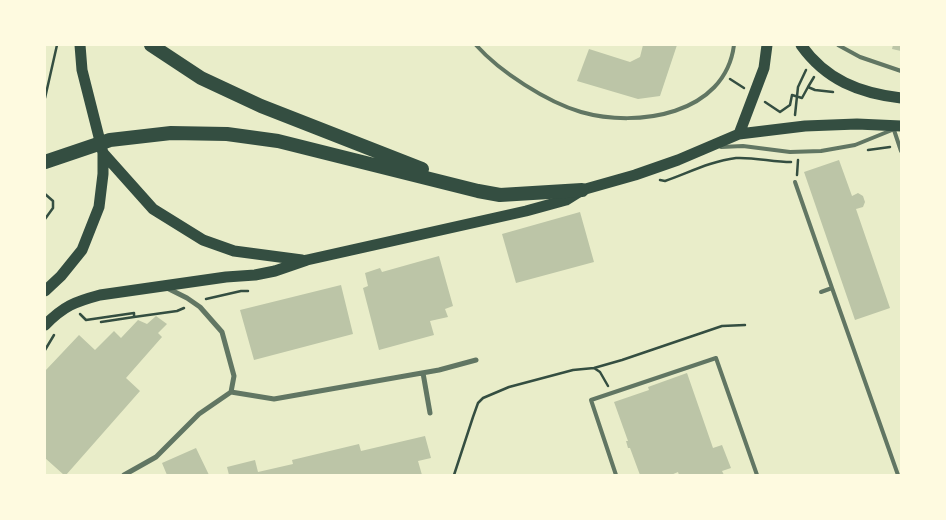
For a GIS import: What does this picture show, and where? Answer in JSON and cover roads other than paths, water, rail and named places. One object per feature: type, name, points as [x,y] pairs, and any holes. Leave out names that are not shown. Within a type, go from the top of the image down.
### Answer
[{"type":"highway","points":[[150,45],[201,78],[261,106],[478,191]]},
{"type":"highway","points":[[45,162],[110,140],[171,133],[227,134],[278,141],[478,191],[510,194],[582,190]]},
{"type":"main road","points":[[45,290],[60,276],[82,250],[99,207],[103,174],[103,153],[82,70],[80,45]]},
{"type":"main road","points":[[739,134],[764,68],[767,45]]},
{"type":"main road","points":[[801,45],[814,62],[827,73],[854,88],[880,96],[901,98]]},
{"type":"main road","points":[[45,325],[59,311],[76,302],[100,295],[226,276],[275,271],[306,260],[526,212],[566,200],[582,190],[635,175],[711,148],[739,134],[795,127],[857,124],[897,127]]},
{"type":"main road","points":[[103,153],[153,209],[203,240],[234,251],[306,260]]},
{"type":"street","points":[[164,286],[200,307],[222,332],[234,376],[231,392]]},
{"type":"street","points":[[124,475],[156,457],[199,414],[231,392],[274,399],[423,373],[476,360]]},
{"type":"street","points":[[423,373],[430,413]]},
{"type":"lane","points":[[476,45],[487,57],[553,101],[607,118],[621,118],[664,114],[688,106],[702,98],[718,84],[724,75],[730,65],[734,45]]},
{"type":"lane","points":[[838,45],[860,57],[901,71]]},
{"type":"lane","points":[[711,148],[743,146],[797,152],[838,149],[897,127],[901,151]]},
{"type":"lane","points":[[795,182],[898,475]]},
{"type":"lane","points":[[821,292],[832,288]]},
{"type":"lane","points":[[616,475],[592,400],[716,358],[757,475]]}]
